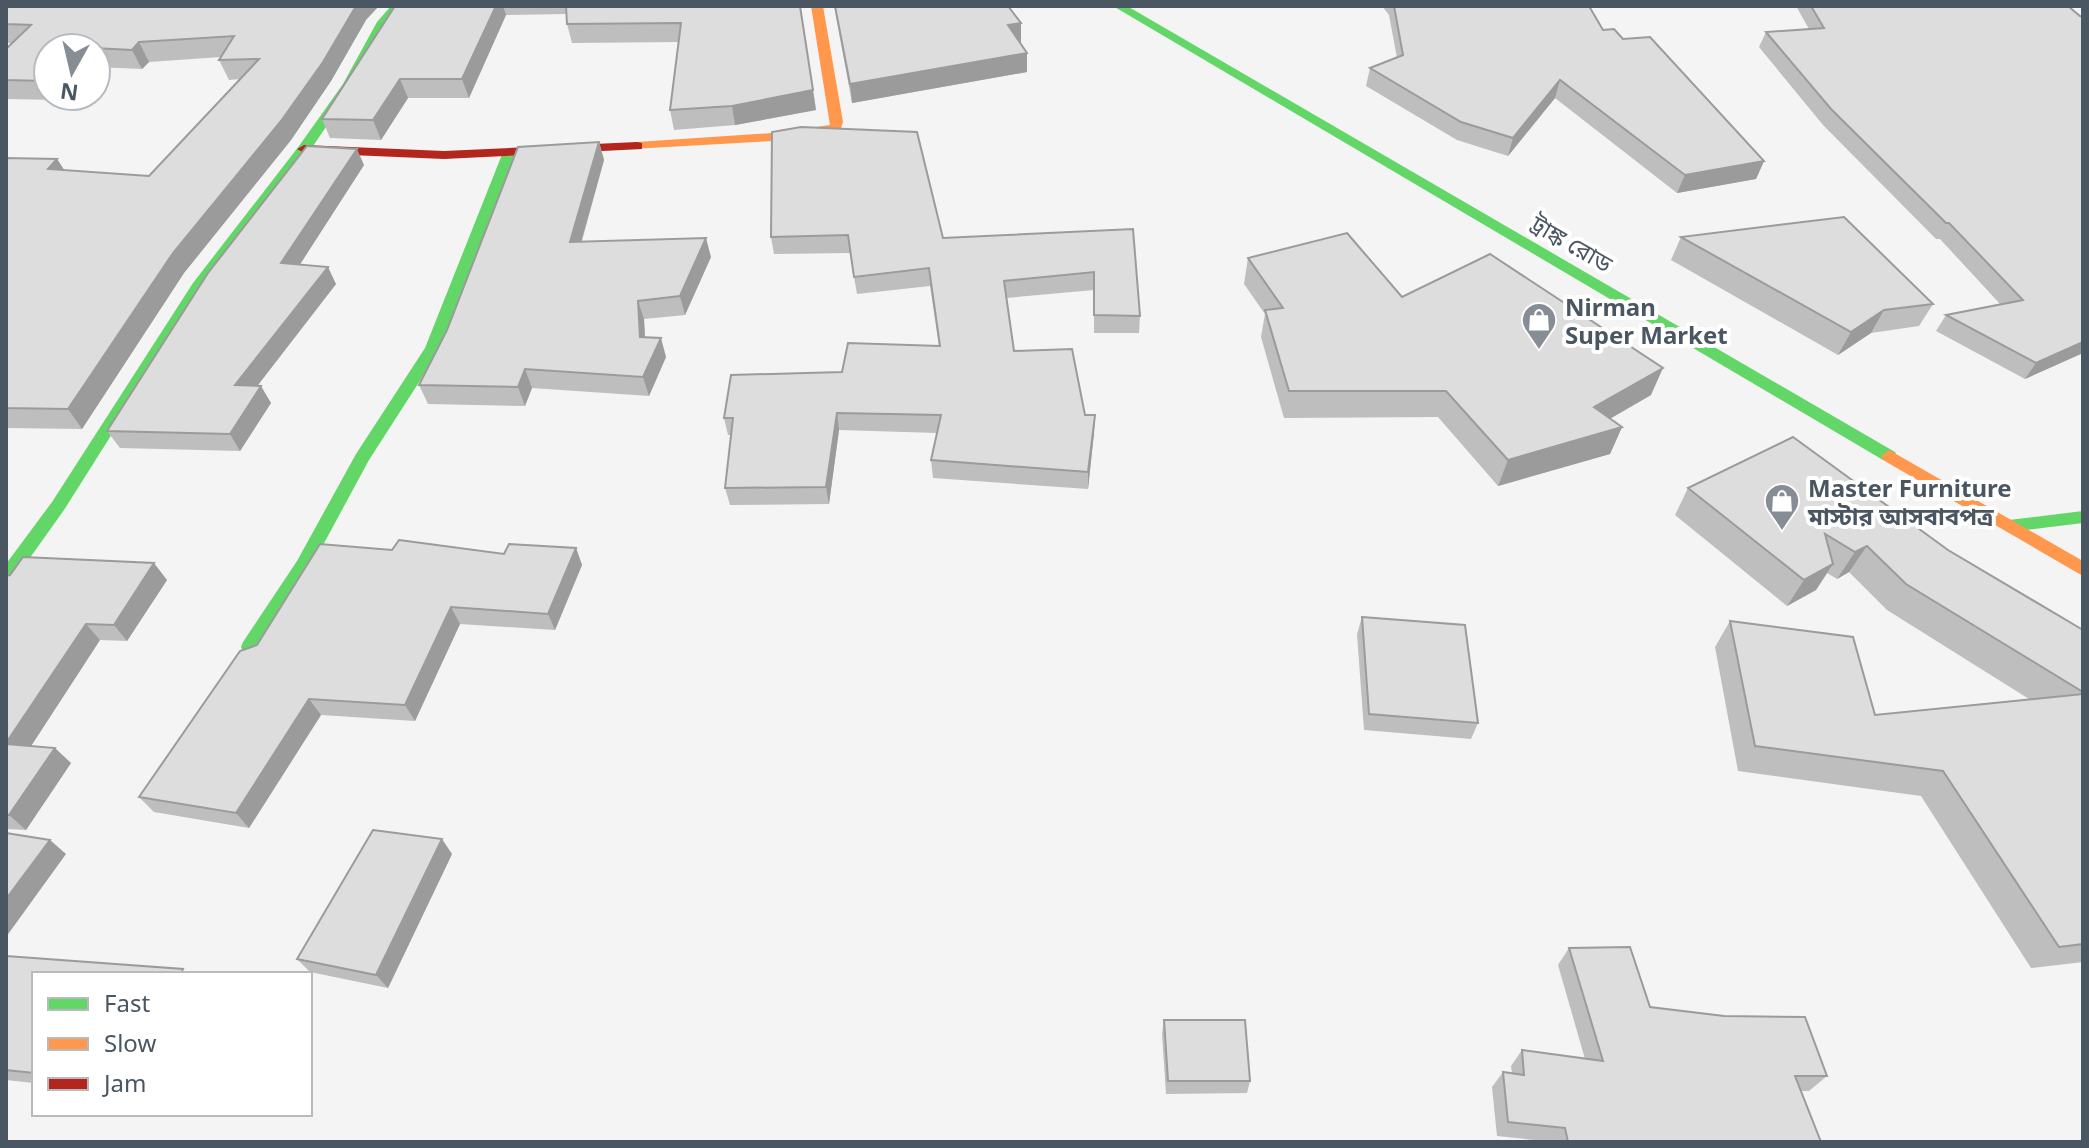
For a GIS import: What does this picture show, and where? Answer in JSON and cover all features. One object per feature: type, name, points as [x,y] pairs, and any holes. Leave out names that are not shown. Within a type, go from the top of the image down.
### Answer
[{"type":"street","points":[[6,578],[58,506],[200,283],[304,149],[349,84],[383,22],[397,6]]},
{"type":"street","points":[[304,149],[376,155],[510,152],[666,144],[835,128],[817,6]]},
{"type":"street","name":"ট্রাঙ্ক রোড","points":[[1119,6],[2083,569]]},
{"type":"street","points":[[250,647],[303,566],[362,458],[433,348],[510,152]]},
{"type":"street","points":[[2009,526],[2083,517]]},
{"type":"building","points":[[6,6],[356,6],[323,62],[281,121],[173,253],[68,409],[6,408],[6,158],[57,159],[48,169],[149,176],[259,59],[219,60],[234,36],[139,42],[132,50],[112,49],[112,32],[32,32],[32,81],[6,80],[6,49],[31,25],[6,24]]},
{"type":"building","points":[[395,6],[496,6],[462,79],[400,79],[373,120],[322,119]]},
{"type":"building","points":[[566,6],[800,6],[813,90],[732,106],[670,110],[681,23],[567,24]]},
{"type":"building","points":[[835,6],[1008,6],[1021,23],[1008,25],[1027,53],[850,84]]},
{"type":"building","points":[[1394,6],[1589,6],[1603,30],[1614,29],[1623,39],[1650,37],[1764,161],[1685,175],[1560,80],[1513,138],[1461,122],[1370,68],[1403,55]]},
{"type":"building","points":[[1811,6],[2068,6],[2083,17],[2083,342],[2036,363],[1946,315],[2023,300],[1949,223],[1831,109],[1766,32],[1824,28]]},
{"type":"building","points":[[801,127],[917,132],[943,238],[1133,229],[1140,316],[1094,315],[1094,272],[1004,281],[1014,351],[1072,349],[1085,415],[1095,415],[1088,472],[931,460],[941,415],[837,413],[826,487],[725,488],[733,418],[724,418],[731,375],[842,372],[848,343],[940,346],[929,268],[854,277],[848,235],[771,237],[772,132]]},
{"type":"building","points":[[599,142],[570,242],[706,238],[680,296],[638,301],[640,337],[661,338],[643,377],[525,369],[518,387],[419,385],[447,330],[518,147]]},
{"type":"building","points":[[307,146],[357,149],[281,263],[328,267],[235,385],[261,386],[230,434],[107,431],[208,273]]},
{"type":"building","points":[[1844,217],[1933,304],[1884,310],[1851,332],[1681,237]]},
{"type":"building","points":[[1347,233],[1402,297],[1490,254],[1663,368],[1594,407],[1622,427],[1508,460],[1446,391],[1289,391],[1265,310],[1283,308],[1248,258]]},
{"type":"building","points":[[1793,437],[1948,550],[2083,630],[2083,692],[1906,584],[1867,546],[1855,552],[1825,534],[1833,564],[1804,580],[1688,488]]},
{"type":"building","points":[[399,540],[504,554],[509,544],[576,548],[548,614],[451,607],[405,705],[309,699],[236,813],[139,797],[240,651],[257,645],[320,544],[392,550]]},
{"type":"building","points":[[23,557],[154,563],[114,625],[86,624],[6,743],[6,576]]},
{"type":"building","points":[[1362,617],[1465,625],[1478,723],[1369,714]]},
{"type":"building","points":[[1730,621],[1853,637],[1875,715],[2083,694],[2083,944],[2059,947],[1943,771],[1755,746]]},
{"type":"building","points":[[6,744],[55,748],[9,815],[6,815]]},
{"type":"building","points":[[373,830],[442,839],[376,975],[297,959]]},
{"type":"building","points":[[6,833],[50,840],[6,899]]},
{"type":"building","points":[[1630,947],[1650,1007],[1724,1016],[1805,1017],[1827,1076],[1795,1076],[1821,1142],[1568,1142],[1565,1128],[1508,1122],[1503,1072],[1524,1075],[1522,1050],[1603,1061],[1569,948]]},
{"type":"building","points":[[6,956],[183,969],[182,972],[32,972],[32,1073],[6,1070]]},
{"type":"building","points":[[1164,1020],[1245,1020],[1250,1081],[1168,1081]]},
{"type":"traffic: fast","points":[[6,578],[58,506],[200,283],[304,149],[349,84],[383,22],[397,6]]},
{"type":"traffic: fast","points":[[1119,6],[1889,456]]},
{"type":"traffic: fast","points":[[250,647],[303,566],[362,458],[433,348],[510,152]]},
{"type":"traffic: fast","points":[[2009,526],[2083,517]]},
{"type":"traffic: slow","points":[[637,146],[773,137],[835,128],[837,122],[817,6]]},
{"type":"traffic: slow","points":[[1889,456],[2083,569]]},
{"type":"traffic: jam","points":[[304,149],[444,155],[637,146]]},
{"type":"place","name":"Nirman Super Market","points":[[1539,351]]},
{"type":"place","name":"Master Furniture মাস্টার আসবাবপত্র","points":[[1782,532]]}]
